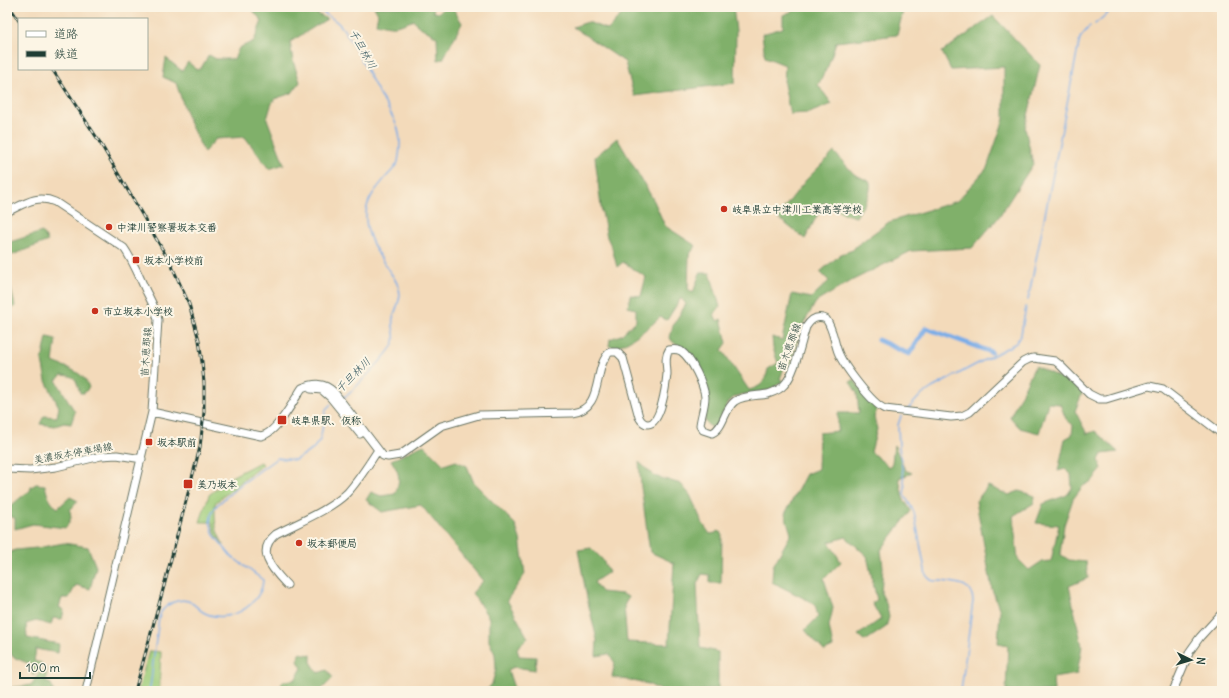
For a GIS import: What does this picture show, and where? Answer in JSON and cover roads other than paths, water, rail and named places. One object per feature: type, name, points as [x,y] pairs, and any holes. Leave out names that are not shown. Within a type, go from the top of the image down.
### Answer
[{"type":"main road","name":"苗木恵那線","points":[[7,212],[37,199],[50,200],[124,248],[130,256],[157,312],[158,320],[152,412]]},
{"type":"main road","name":"苗木恵那線","points":[[378,450],[383,456],[388,457],[400,455],[441,426],[479,415],[572,414],[582,411],[588,406],[598,386],[603,359],[613,351],[620,353],[623,358],[639,417],[641,421],[649,424],[656,421],[665,390],[667,354],[669,350],[674,349],[683,352],[704,388],[705,399],[700,425],[703,430],[712,433],[717,429],[734,401],[773,392],[784,385],[792,372],[806,327],[810,321],[818,318],[826,319],[829,324],[838,354],[861,386],[876,404],[889,410],[951,417],[965,415],[975,408],[1023,362],[1029,358],[1034,358],[1051,360],[1059,364],[1089,394],[1099,399],[1106,400],[1149,386],[1163,389],[1222,434]]},
{"type":"main road","points":[[86,691],[152,412],[265,436],[275,427],[302,388],[316,384],[329,387],[332,395],[378,450],[352,487],[339,500],[276,534],[270,540],[267,548],[268,560],[272,569],[287,585]]},
{"type":"main road","name":"美濃坂本停車場線","points":[[7,469],[30,470],[56,468],[101,456],[116,455],[142,459]]},
{"type":"main road","points":[[1173,691],[1190,651],[1200,637],[1222,613]]},
{"type":"waterway","name":"千旦林川","points":[[313,7],[337,22],[350,39],[393,118],[400,137],[398,162],[395,168],[373,194],[366,209],[366,224],[371,240],[399,289],[400,298],[393,318],[394,342],[388,353],[349,394],[342,398]]},
{"type":"waterway","points":[[1095,24],[1115,7]]},
{"type":"waterway","points":[[1028,300],[1080,38],[1090,26]]},
{"type":"waterway","points":[[907,410],[920,396],[932,388],[1016,343],[1021,334],[1026,307]]},
{"type":"waterway","points":[[878,340],[909,354],[926,328],[991,352]]},
{"type":"waterway","name":"千旦林川","points":[[149,691],[159,620],[161,612],[166,606],[173,602],[184,600],[190,602],[209,615],[228,616],[246,608],[260,593],[263,580],[231,556],[214,535],[210,522],[212,512],[217,505],[240,485],[277,458],[295,460],[312,450],[320,440],[326,409],[331,404]]},
{"type":"waterway","points":[[901,416],[898,425],[899,447],[905,488],[904,494],[914,512],[926,575],[932,580],[952,582],[962,585],[970,590],[972,595],[973,601],[961,691]]},
{"type":"railway","points":[[10,7],[18,19]]},
{"type":"railway","points":[[53,70],[99,141],[171,264],[189,304],[199,340],[202,362],[204,412],[200,447],[135,691]]},
{"type":"place","name":"岐阜県立中津川工業高等学校","points":[[724,209]]},
{"type":"place","name":"中津川警察署坂本交番","points":[[109,227]]},
{"type":"place","name":"坂本小学校前","points":[[136,260]]},
{"type":"place","name":"市立坂本小学校","points":[[95,311]]},
{"type":"place","name":"岐阜県駅、仮称","points":[[282,420]]},
{"type":"place","name":"坂本駅前","points":[[149,442]]},
{"type":"place","name":"美乃坂本","points":[[188,484]]},
{"type":"place","name":"坂本郵便局","points":[[299,543]]}]
